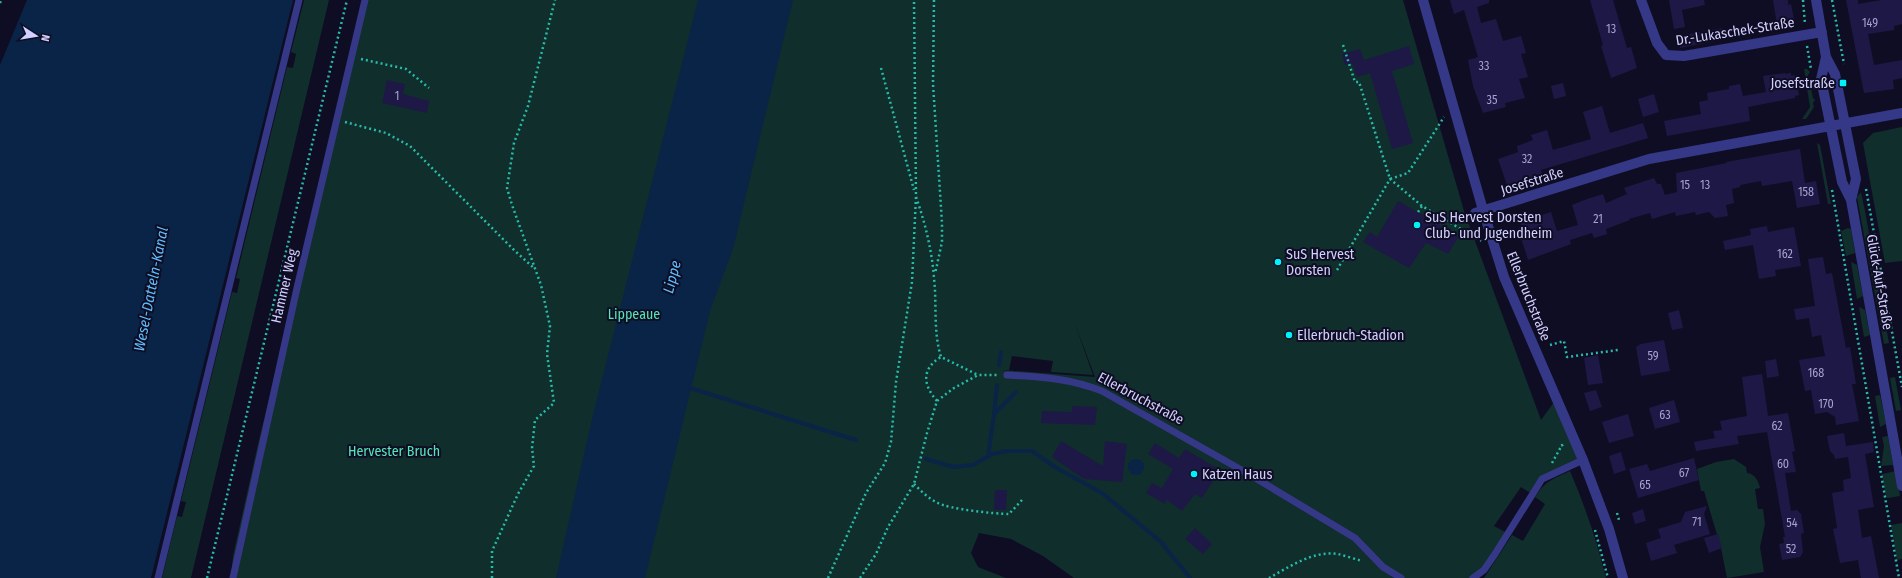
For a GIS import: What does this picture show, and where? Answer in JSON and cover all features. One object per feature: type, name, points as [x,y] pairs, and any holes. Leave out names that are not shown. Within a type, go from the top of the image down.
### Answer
[{"type":"street","name":"Ellerbruchstraße","points":[[1423,0],[1454,103],[1479,212],[1504,277],[1583,460],[1610,529],[1623,578]]},
{"type":"street","name":"Dr.-Lukaschek-Straße","points":[[1641,0],[1657,43],[1666,55],[1684,56],[1822,32]]},
{"type":"street","name":"Glück-Auf-Straße","points":[[1816,0],[1826,57],[1834,74],[1856,179],[1851,200]]},
{"type":"street","name":"Glück-Auf-Straße","points":[[1826,57],[1821,79],[1842,182],[1851,200],[1902,481]]},
{"type":"street","name":"Josefstraße","points":[[1479,212],[1649,159],[1902,113]]},
{"type":"lane","points":[[158,578],[299,0]]},
{"type":"lane","name":"Hammer Weg","points":[[233,578],[297,288],[365,0]]},
{"type":"lane","name":"Ellerbruchstraße","points":[[1007,375],[1052,378],[1082,383],[1102,391],[1252,476],[1356,538],[1383,567],[1401,578]]},
{"type":"lane","points":[[1473,578],[1484,570],[1542,479],[1583,460]]},
{"type":"path","points":[[207,578],[347,0]]},
{"type":"path","points":[[492,578],[492,551],[518,494],[534,466],[532,448],[535,420],[554,403],[548,354],[550,326],[541,285],[512,204],[508,188],[514,143],[528,106],[555,0]]},
{"type":"path","points":[[828,578],[866,493],[885,463],[891,442],[896,382],[912,282],[916,196],[914,0]]},
{"type":"path","points":[[934,0],[933,84],[942,242],[934,277]]},
{"type":"path","points":[[1803,0],[1805,34],[1812,72]]},
{"type":"path","points":[[1343,45],[1355,82],[1359,82],[1390,179],[1422,206],[1484,243]]},
{"type":"path","points":[[351,57],[406,69],[429,88]]},
{"type":"path","points":[[880,68],[923,216],[934,277],[936,341],[941,357],[978,375],[1007,375]]},
{"type":"path","points":[[1337,270],[1390,179],[1408,173],[1454,103]]},
{"type":"path","points":[[337,119],[386,133],[410,146],[515,252],[535,269]]},
{"type":"path","points":[[1831,184],[1867,383],[1898,578]]},
{"type":"path","points":[[1866,186],[1902,387]]},
{"type":"path","points":[[1418,212],[1422,206]]},
{"type":"path","points":[[1550,345],[1564,341],[1567,357],[1618,350]]},
{"type":"path","points":[[937,402],[928,390],[926,378],[929,368],[934,361],[941,357]]},
{"type":"path","points":[[860,578],[876,554],[888,527],[914,484],[927,432],[937,402],[954,388],[978,375]]},
{"type":"path","points":[[1542,479],[1562,445],[1571,466]]},
{"type":"path","points":[[914,484],[921,492],[938,504],[996,514],[1008,514],[1022,500]]},
{"type":"path","points":[[1594,526],[1608,578]]},
{"type":"path","points":[[1269,578],[1290,566],[1319,555],[1338,554],[1364,562]]},
{"type":"green space","points":[[304,0],[329,0],[191,578],[162,578],[177,516],[182,517],[186,502],[181,501],[232,292],[237,293],[240,279],[236,278],[287,67],[293,68],[296,54],[291,52]]},
{"type":"green space","points":[[366,0],[1403,0],[1464,211],[1541,420],[1557,398],[1583,460],[1543,479],[1532,494],[1521,487],[1494,526],[1507,533],[1495,554],[1473,578],[1401,578],[1379,566],[1394,578],[1074,578],[1043,556],[1011,539],[979,533],[971,553],[978,567],[1006,578],[231,578],[233,556],[258,444]],"holes":[[[1075,324],[1095,377],[1002,370],[1009,370],[1012,356],[1053,361],[1051,372],[1093,375]]]},
{"type":"green space","points":[[1804,69],[1807,69],[1810,72],[1808,75],[1810,85],[1813,86],[1811,89],[1815,100],[1813,103],[1814,107],[1806,119],[1802,119],[1810,107]]},
{"type":"green space","points":[[1902,127],[1902,261],[1885,263],[1863,143],[1873,133]]},
{"type":"green space","points":[[1817,143],[1820,145],[1831,204],[1828,204]]},
{"type":"green space","points":[[1861,192],[1889,343],[1884,344],[1857,197]]},
{"type":"green space","points":[[1848,228],[1851,229],[1855,253],[1846,256],[1841,231]]},
{"type":"green space","points":[[1851,262],[1857,265],[1863,296],[1857,299]]},
{"type":"green space","points":[[1859,307],[1865,310],[1870,335],[1864,337]]},
{"type":"green space","points":[[1895,377],[1901,410],[1896,411],[1890,378]]},
{"type":"green space","points":[[1880,395],[1886,424],[1880,427],[1875,396]]},
{"type":"green space","points":[[1888,436],[1893,465],[1881,466],[1884,446],[1882,437]]},
{"type":"green space","points":[[1734,459],[1746,467],[1747,473],[1756,478],[1760,488],[1755,489],[1758,509],[1763,509],[1765,524],[1760,547],[1764,572],[1727,578],[1721,548],[1704,491],[1701,491],[1697,469],[1716,462]]},
{"type":"green space","points":[[1570,471],[1581,497],[1599,551],[1606,578],[1484,578],[1512,535],[1523,541],[1545,504],[1535,497],[1542,487],[1550,481]]},
{"type":"green space","points":[[1896,471],[1900,496],[1888,498],[1886,497],[1882,474]]},
{"type":"green space","points":[[1902,523],[1902,559],[1897,560],[1891,525]]},
{"type":"water","name":"Wesel-Datteln-Kanal","points":[[27,0],[293,0],[151,578],[0,578],[0,65]]},
{"type":"water","name":"Lippe","points":[[698,0],[793,0],[733,249],[710,311],[645,578],[556,578],[593,415]]},
{"type":"water","points":[[1133,459],[1139,459],[1144,464],[1142,473],[1139,475],[1133,475],[1128,470],[1128,464]]},
{"type":"building","points":[[1450,0],[1489,0],[1489,3],[1477,7],[1481,23],[1496,19],[1503,41],[1521,36],[1526,53],[1521,54],[1528,77],[1519,79],[1525,98],[1505,103],[1506,107],[1483,113],[1473,86],[1468,60],[1478,57],[1464,10],[1454,14]]},
{"type":"building","points":[[1590,0],[1613,0],[1627,48],[1631,47],[1637,68],[1611,78],[1601,46],[1603,45]]},
{"type":"building","points":[[1669,0],[1704,0],[1705,5],[1682,10],[1685,27],[1674,29]]},
{"type":"building","points":[[1773,0],[1788,0],[1788,5],[1791,4],[1795,24],[1791,25],[1791,27],[1778,30]]},
{"type":"building","points":[[1846,0],[1858,0],[1858,4],[1882,0],[1902,0],[1902,24],[1894,26],[1894,30],[1868,34],[1874,65],[1902,60],[1902,78],[1893,80],[1894,89],[1864,93]]},
{"type":"building","points":[[1723,28],[1725,39],[1680,48],[1678,36]]},
{"type":"building","points":[[1409,46],[1414,64],[1392,71],[1413,143],[1392,149],[1370,73],[1357,77],[1352,63],[1345,65],[1342,54],[1360,49],[1364,60]]},
{"type":"building","points":[[1791,73],[1791,76],[1795,75],[1799,95],[1795,96],[1795,98],[1748,107],[1750,121],[1667,136],[1664,121],[1701,114],[1699,102],[1708,100],[1707,93],[1729,89],[1729,86],[1740,84],[1743,96],[1766,92],[1763,76]]},
{"type":"building","points":[[387,80],[405,84],[403,94],[429,101],[427,113],[382,103]]},
{"type":"building","points":[[1563,83],[1566,96],[1554,99],[1551,86]]},
{"type":"building","points":[[1654,94],[1659,112],[1643,117],[1638,99]]},
{"type":"building","points":[[1602,106],[1610,133],[1643,123],[1648,138],[1541,170],[1542,174],[1507,185],[1498,159],[1518,152],[1517,146],[1533,140],[1531,135],[1547,130],[1553,150],[1591,139],[1583,112]]},
{"type":"building","points":[[1800,149],[1805,183],[1816,181],[1820,204],[1797,208],[1792,181],[1762,186],[1761,181],[1740,185],[1740,187],[1732,189],[1734,203],[1726,205],[1728,216],[1715,218],[1709,212],[1696,215],[1695,212],[1676,216],[1675,212],[1652,219],[1650,213],[1629,219],[1630,220],[1606,229],[1607,234],[1594,238],[1592,233],[1570,240],[1571,244],[1528,260],[1518,228],[1521,226],[1520,222],[1551,212],[1557,231],[1578,225],[1572,205],[1587,199],[1603,194],[1606,203],[1627,194],[1624,188],[1654,178],[1657,184],[1661,184],[1665,195],[1677,192],[1676,173],[1727,163],[1726,162]]},
{"type":"building","points":[[1398,201],[1459,236],[1448,254],[1426,243],[1409,268],[1363,242],[1370,232],[1377,237]]},
{"type":"building","points":[[1767,226],[1768,232],[1794,227],[1801,266],[1775,270],[1776,276],[1759,279],[1753,245],[1725,250],[1723,241],[1751,235],[1750,229]]},
{"type":"building","points":[[1823,257],[1826,274],[1832,273],[1846,348],[1850,347],[1856,384],[1852,384],[1859,421],[1836,425],[1835,417],[1827,412],[1815,414],[1811,390],[1805,391],[1799,360],[1825,356],[1821,335],[1812,337],[1809,318],[1796,320],[1794,309],[1815,306],[1808,259]]},
{"type":"building","points":[[1679,310],[1683,328],[1672,330],[1668,313]]},
{"type":"building","points":[[1664,340],[1670,371],[1641,376],[1636,347],[1641,344]]},
{"type":"building","points":[[1598,355],[1603,383],[1588,385],[1584,358]]},
{"type":"building","points":[[1776,359],[1779,376],[1767,378],[1765,361]]},
{"type":"building","points":[[1762,374],[1768,416],[1788,413],[1795,451],[1792,452],[1796,472],[1785,473],[1791,511],[1797,510],[1801,514],[1804,533],[1801,534],[1803,552],[1800,557],[1782,560],[1779,544],[1784,543],[1783,537],[1785,537],[1767,432],[1737,436],[1739,444],[1696,451],[1694,442],[1715,438],[1713,431],[1722,430],[1720,421],[1747,416],[1742,377]]},
{"type":"building","points":[[1596,390],[1602,407],[1590,411],[1584,393]]},
{"type":"building","points":[[1674,400],[1680,422],[1655,429],[1649,408]]},
{"type":"building","points":[[1072,406],[1097,407],[1095,425],[1041,423],[1042,411],[1072,412]]},
{"type":"building","points":[[1628,414],[1634,436],[1609,443],[1602,422]]},
{"type":"building","points":[[1844,433],[1846,446],[1873,442],[1874,452],[1865,454],[1874,507],[1858,510],[1862,538],[1871,536],[1879,578],[1861,578],[1858,560],[1840,563],[1833,529],[1837,528],[1832,493],[1844,491],[1843,480],[1851,478],[1848,457],[1835,459],[1834,455],[1830,451],[1827,436]]},
{"type":"building","points":[[1061,441],[1103,466],[1105,441],[1127,444],[1122,482],[1084,479],[1052,457]]},
{"type":"building","points":[[1155,443],[1179,458],[1185,449],[1220,470],[1202,498],[1195,494],[1182,511],[1167,500],[1165,504],[1146,493],[1152,483],[1162,488],[1173,469],[1148,454]]},
{"type":"building","points":[[1621,452],[1626,470],[1614,474],[1609,456]]},
{"type":"building","points":[[1694,458],[1699,480],[1638,498],[1629,469],[1647,464],[1650,471]]},
{"type":"building","points":[[995,490],[1007,490],[1006,510],[994,510]]},
{"type":"building","points":[[1707,506],[1704,514],[1710,534],[1674,545],[1677,553],[1651,561],[1646,543],[1661,538],[1658,529],[1681,522],[1685,512]]},
{"type":"building","points":[[1643,509],[1646,521],[1635,524],[1632,513]]},
{"type":"building","points":[[1195,528],[1212,544],[1203,554],[1185,539]]},
{"type":"building","points":[[1718,534],[1722,548],[1709,553],[1704,538]]},
{"type":"waterway","points":[[999,365],[1001,352]]},
{"type":"waterway","points":[[994,414],[997,385]]},
{"type":"waterway","points":[[690,388],[856,440]]},
{"type":"waterway","points":[[988,457],[994,414],[1016,392]]},
{"type":"waterway","points":[[926,459],[954,467],[973,465],[992,454],[1007,451],[1032,451],[1055,467],[1102,493],[1161,542],[1190,578]]},
{"type":"place","name":"Josefstraße","points":[[1843,83]]},
{"type":"place","name":"SuS Hervest Dorsten Club- und Jugendheim","points":[[1417,225]]},
{"type":"place","name":"SuS Hervest Dorsten","points":[[1278,262]]},
{"type":"place","name":"Ellerbruch-Stadion","points":[[1289,335]]},
{"type":"place","name":"Katzen Haus","points":[[1194,474]]},
{"type":"park label","name":"Lippeaue","points":[[634,314]]},
{"type":"park label","name":"Hervester Bruch","points":[[394,451]]}]
